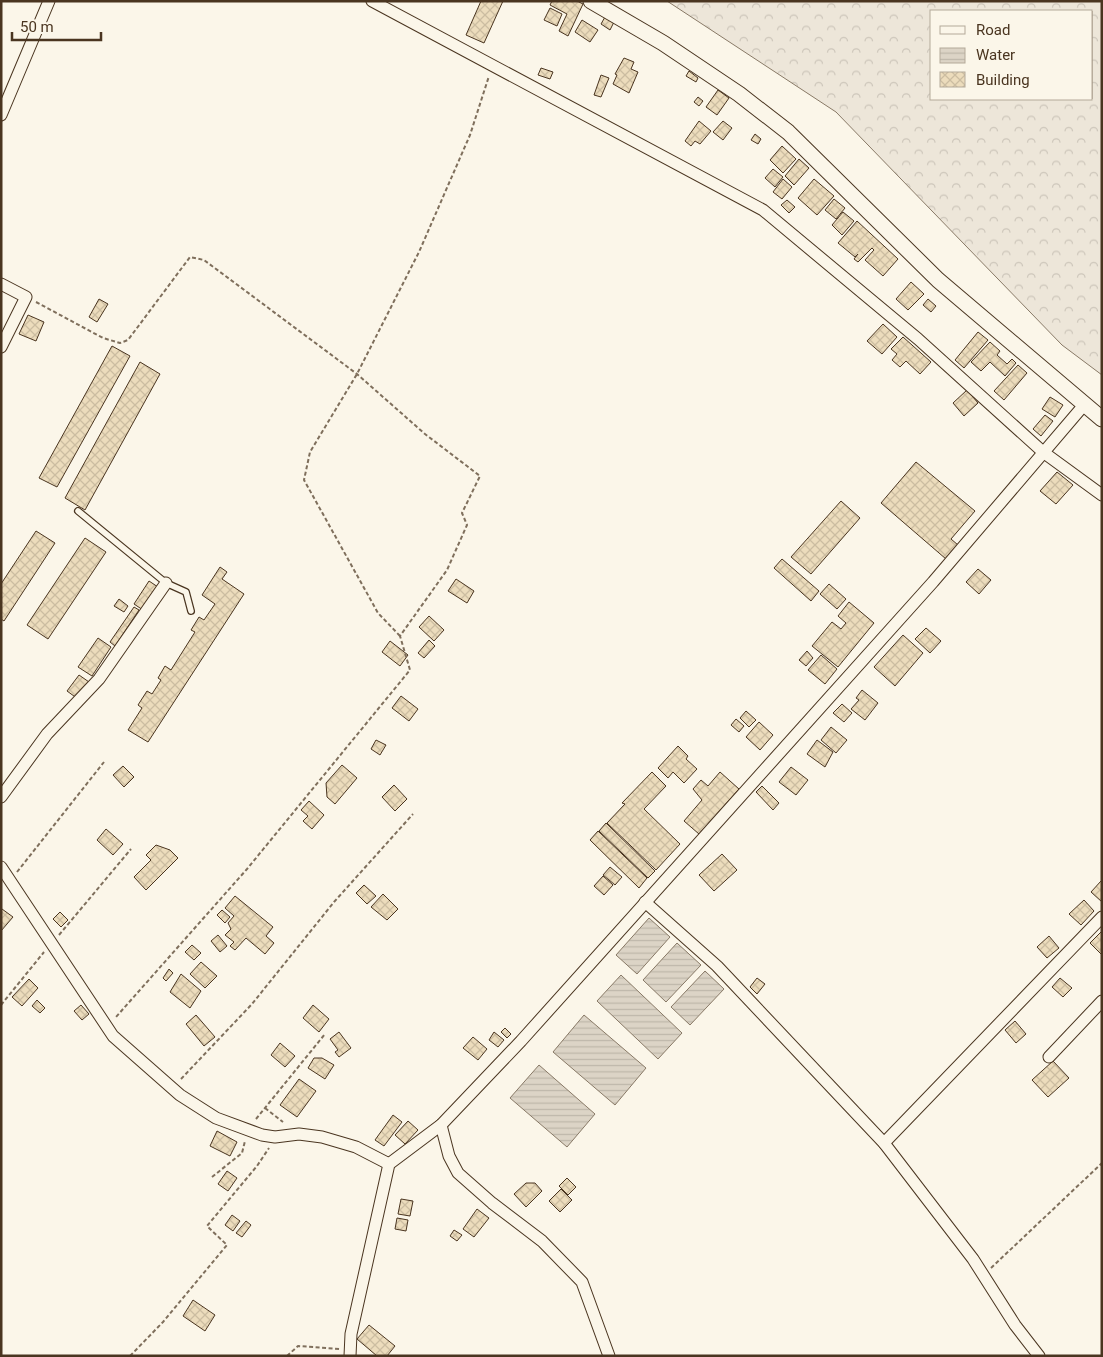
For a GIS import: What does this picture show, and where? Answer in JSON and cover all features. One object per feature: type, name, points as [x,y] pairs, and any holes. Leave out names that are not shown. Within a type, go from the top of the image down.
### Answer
[{"type":"main road","points":[[591,1],[678,52],[739,94],[788,132],[938,280],[1102,419]]},
{"type":"street","points":[[1,115],[49,1]]},
{"type":"street","points":[[372,1],[763,210],[918,339],[1043,452],[1102,495]]},
{"type":"street","points":[[1,284],[26,297],[1,348]]},
{"type":"street","points":[[350,1353],[389,1164],[441,1125],[521,1041],[933,582],[1084,405]]},
{"type":"street","points":[[1,797],[47,734],[100,679],[166,583]]},
{"type":"street","points":[[1,867],[11,879],[113,1036],[173,1088],[216,1118],[248,1130],[275,1137],[299,1134],[322,1136],[356,1147],[389,1164]]},
{"type":"street","points":[[644,902],[717,966],[884,1143],[983,1275],[1039,1356]]},
{"type":"street","points":[[884,1143],[1102,917]]},
{"type":"street","points":[[1049,1057],[1102,1001]]},
{"type":"street","points":[[441,1125],[449,1156],[458,1173],[492,1203],[542,1241],[582,1282],[610,1356]]},
{"type":"lane","points":[[78,511],[166,583],[186,592],[191,611]]},
{"type":"path","points":[[107,1027],[247,869],[410,670],[400,636],[378,612],[304,480],[310,452],[357,374],[419,252],[470,135],[492,64]]},
{"type":"path","points":[[26,297],[103,338],[120,343],[128,340],[190,257],[204,260],[357,374],[425,434],[480,476],[462,513],[467,526],[447,570],[400,636]]},
{"type":"path","points":[[11,879],[104,762]]},
{"type":"path","points":[[173,1088],[252,1004],[334,902],[413,814]]},
{"type":"path","points":[[1,1005],[131,849]]},
{"type":"path","points":[[212,1177],[242,1153],[248,1130],[325,1034]]},
{"type":"path","points":[[265,1108],[283,1122]]},
{"type":"path","points":[[130,1356],[163,1322],[227,1245],[207,1226],[257,1166],[275,1137]]},
{"type":"path","points":[[983,1275],[1102,1163]]},
{"type":"path","points":[[287,1356],[298,1346],[350,1353]]},
{"type":"green space","points":[[667,1],[1102,1],[1102,375],[1062,345],[836,112]]},
{"type":"water","points":[[649,918],[670,937],[637,974],[616,955]]},
{"type":"water","points":[[677,943],[701,965],[666,1002],[643,980]]},
{"type":"water","points":[[705,971],[724,989],[690,1025],[671,1007]]},
{"type":"water","points":[[621,975],[682,1033],[658,1059],[597,1001]]},
{"type":"water","points":[[584,1015],[646,1068],[615,1105],[553,1052]]},
{"type":"water","points":[[539,1065],[595,1114],[567,1147],[510,1098]]},
{"type":"building","points":[[481,1],[503,1],[484,43],[466,35]]},
{"type":"building","points":[[552,1],[577,1],[583,4],[568,36],[559,31],[567,14],[550,5]]},
{"type":"building","points":[[550,8],[562,14],[557,26],[544,20]]},
{"type":"building","points":[[605,17],[614,22],[610,30],[601,24]]},
{"type":"building","points":[[582,20],[598,30],[590,42],[575,32]]},
{"type":"building","points":[[624,58],[634,62],[631,69],[638,72],[629,93],[613,84],[617,75],[615,74]]},
{"type":"building","points":[[541,68],[553,72],[550,79],[538,75]]},
{"type":"building","points":[[689,71],[698,78],[696,82],[686,76]]},
{"type":"building","points":[[601,75],[609,78],[601,97],[594,95]]},
{"type":"building","points":[[718,90],[729,98],[717,115],[706,107]]},
{"type":"building","points":[[698,97],[703,101],[699,106],[694,102]]},
{"type":"building","points":[[699,121],[711,131],[700,144],[695,141],[691,146],[685,141]]},
{"type":"building","points":[[723,121],[732,128],[723,140],[713,132]]},
{"type":"building","points":[[755,134],[761,139],[758,144],[751,140]]},
{"type":"building","points":[[782,146],[796,159],[783,173],[770,160]]},
{"type":"building","points":[[799,159],[809,168],[794,185],[785,176]]},
{"type":"building","points":[[773,169],[783,177],[775,187],[765,178]]},
{"type":"building","points":[[783,179],[792,187],[782,199],[773,192]]},
{"type":"building","points":[[814,179],[834,196],[817,215],[798,198]]},
{"type":"building","points":[[834,199],[845,208],[836,219],[825,210]]},
{"type":"building","points":[[787,200],[795,207],[789,213],[781,205]]},
{"type":"building","points":[[843,212],[854,221],[842,235],[832,225]]},
{"type":"building","points":[[857,221],[898,259],[883,276],[865,260],[874,250],[872,248],[858,262],[854,259],[858,254],[855,257],[838,243]]},
{"type":"building","points":[[911,282],[924,294],[908,310],[896,299]]},
{"type":"building","points":[[99,299],[108,304],[97,322],[89,317]]},
{"type":"building","points":[[928,299],[936,306],[931,312],[923,305]]},
{"type":"building","points":[[28,315],[44,322],[36,341],[19,334]]},
{"type":"building","points":[[883,324],[897,337],[882,354],[867,341]]},
{"type":"building","points":[[978,332],[988,340],[964,368],[955,360]]},
{"type":"building","points":[[903,337],[931,362],[920,374],[906,361],[900,367],[892,360],[897,354],[891,349]]},
{"type":"building","points":[[990,342],[1000,351],[997,355],[1007,364],[1012,359],[1016,363],[1005,376],[990,362],[981,371],[971,362]]},
{"type":"building","points":[[112,346],[130,356],[57,487],[39,478]]},
{"type":"building","points":[[140,362],[160,374],[85,510],[65,498]]},
{"type":"building","points":[[1018,365],[1027,373],[1004,400],[994,391]]},
{"type":"building","points":[[967,390],[978,403],[964,416],[953,403]]},
{"type":"building","points":[[1050,397],[1063,405],[1055,417],[1042,409]]},
{"type":"building","points":[[1045,415],[1053,421],[1041,436],[1033,429]]},
{"type":"building","points":[[916,462],[975,511],[951,539],[958,545],[946,559],[881,503]]},
{"type":"building","points":[[1057,472],[1073,485],[1056,504],[1040,491]]},
{"type":"building","points":[[841,501],[860,518],[811,574],[791,557]]},
{"type":"building","points":[[36,531],[55,543],[4,621],[1,619],[1,584]]},
{"type":"building","points":[[85,538],[106,552],[48,639],[27,625]]},
{"type":"building","points":[[782,559],[819,591],[811,601],[774,568]]},
{"type":"building","points":[[220,567],[227,572],[222,579],[244,594],[148,742],[128,730],[142,708],[138,705],[147,691],[152,694],[161,680],[158,678],[165,666],[171,670],[195,632],[191,630],[199,617],[204,620],[215,604],[202,595]]},
{"type":"building","points":[[978,569],[991,580],[979,594],[966,582]]},
{"type":"building","points":[[456,579],[474,591],[467,603],[448,591]]},
{"type":"building","points":[[149,581],[158,587],[143,610],[134,604]]},
{"type":"building","points":[[829,584],[846,599],[837,609],[820,594]]},
{"type":"building","points":[[119,599],[128,606],[124,612],[114,606]]},
{"type":"building","points":[[849,602],[874,623],[838,667],[812,646],[832,622],[841,629],[846,623],[838,616]]},
{"type":"building","points":[[134,607],[139,610],[115,646],[110,642]]},
{"type":"building","points":[[429,616],[444,630],[434,641],[419,627]]},
{"type":"building","points":[[926,628],[941,641],[930,653],[915,639]]},
{"type":"building","points":[[903,635],[923,653],[895,686],[874,667]]},
{"type":"building","points":[[98,638],[111,647],[92,676],[78,667]]},
{"type":"building","points":[[429,640],[435,646],[424,658],[418,653]]},
{"type":"building","points":[[390,641],[408,655],[400,666],[382,652]]},
{"type":"building","points":[[807,651],[813,658],[806,666],[799,660]]},
{"type":"building","points":[[821,655],[837,669],[825,684],[808,670]]},
{"type":"building","points":[[79,675],[89,682],[78,699],[67,691]]},
{"type":"building","points":[[862,690],[878,703],[865,720],[851,709],[859,700],[856,698]]},
{"type":"building","points":[[401,696],[418,709],[409,721],[392,708]]},
{"type":"building","points":[[842,704],[852,713],[844,722],[833,713]]},
{"type":"building","points":[[746,711],[756,720],[749,727],[740,718]]},
{"type":"building","points":[[736,719],[744,726],[739,732],[731,725]]},
{"type":"building","points":[[759,722],[773,735],[760,750],[746,737]]},
{"type":"building","points":[[831,727],[847,740],[836,753],[821,740]]},
{"type":"building","points":[[376,740],[386,745],[380,755],[371,749]]},
{"type":"building","points":[[817,740],[833,752],[825,767],[807,754]]},
{"type":"building","points":[[678,746],[688,756],[686,759],[697,769],[684,783],[673,772],[668,778],[658,768]]},
{"type":"building","points":[[342,765],[357,778],[335,804],[327,797],[326,783]]},
{"type":"building","points":[[123,766],[134,777],[124,787],[113,775]]},
{"type":"building","points":[[791,767],[808,780],[796,795],[779,782]]},
{"type":"building","points":[[652,772],[666,786],[644,809],[680,844],[656,870],[607,823],[625,804],[622,803]]},
{"type":"building","points":[[720,772],[739,789],[699,834],[684,821],[702,800],[693,789],[701,780],[708,786]]},
{"type":"building","points":[[394,785],[407,799],[395,811],[382,797]]},
{"type":"building","points":[[762,786],[779,803],[773,810],[756,792]]},
{"type":"building","points":[[309,801],[324,815],[312,829],[303,821],[308,816],[301,810]]},
{"type":"building","points":[[606,823],[655,871],[648,878],[599,831]]},
{"type":"building","points":[[106,829],[123,844],[113,855],[97,840]]},
{"type":"building","points":[[598,831],[647,878],[639,888],[590,840]]},
{"type":"building","points":[[156,845],[170,850],[178,858],[146,890],[134,877],[151,860],[146,855]]},
{"type":"building","points":[[722,854],[737,870],[714,891],[699,875]]},
{"type":"building","points":[[610,867],[622,877],[615,885],[603,875]]},
{"type":"building","points":[[603,876],[613,885],[604,895],[594,886]]},
{"type":"building","points":[[1102,882],[1102,902],[1091,892]]},
{"type":"building","points":[[364,885],[376,896],[367,904],[356,893]]},
{"type":"building","points":[[383,894],[398,909],[387,920],[371,907]]},
{"type":"building","points":[[235,896],[273,927],[266,936],[274,943],[265,954],[246,938],[235,950],[230,946],[234,942],[225,935],[231,929],[228,923],[234,916],[225,908]]},
{"type":"building","points":[[1084,900],[1094,911],[1081,925],[1069,914]]},
{"type":"building","points":[[1,910],[13,917],[1,931]]},
{"type":"building","points":[[222,910],[230,917],[225,923],[217,915]]},
{"type":"building","points":[[60,912],[68,920],[61,927],[53,919]]},
{"type":"building","points":[[1102,931],[1102,953],[1101,954],[1090,943]]},
{"type":"building","points":[[218,935],[227,946],[220,952],[211,941]]},
{"type":"building","points":[[1049,936],[1059,948],[1047,958],[1037,947]]},
{"type":"building","points":[[192,945],[201,953],[194,960],[185,952]]},
{"type":"building","points":[[201,962],[217,976],[205,988],[190,974]]},
{"type":"building","points":[[169,969],[173,973],[166,981],[163,978]]},
{"type":"building","points":[[181,974],[201,991],[190,1008],[170,992]]},
{"type":"building","points":[[757,978],[765,984],[757,994],[750,987]]},
{"type":"building","points":[[1060,978],[1072,988],[1063,997],[1052,987]]},
{"type":"building","points":[[29,979],[38,988],[22,1006],[12,997]]},
{"type":"building","points":[[37,1000],[45,1008],[40,1013],[32,1006]]},
{"type":"building","points":[[81,1005],[89,1014],[82,1020],[74,1011]]},
{"type":"building","points":[[313,1005],[329,1019],[319,1032],[303,1018]]},
{"type":"building","points":[[196,1015],[215,1037],[204,1046],[186,1024]]},
{"type":"building","points":[[1015,1021],[1026,1034],[1016,1043],[1005,1030]]},
{"type":"building","points":[[505,1028],[511,1034],[507,1038],[501,1032]]},
{"type":"building","points":[[339,1032],[351,1048],[339,1057],[335,1052],[338,1050],[330,1039]]},
{"type":"building","points":[[494,1032],[504,1040],[498,1047],[489,1040]]},
{"type":"building","points":[[473,1037],[487,1049],[478,1060],[463,1048]]},
{"type":"building","points":[[280,1043],[295,1056],[285,1067],[271,1055]]},
{"type":"building","points":[[314,1058],[322,1058],[334,1065],[325,1079],[308,1068]]},
{"type":"building","points":[[1053,1061],[1069,1078],[1048,1097],[1032,1080]]},
{"type":"building","points":[[299,1079],[316,1091],[297,1117],[280,1105]]},
{"type":"building","points":[[393,1115],[402,1122],[384,1146],[375,1140]]},
{"type":"building","points":[[408,1121],[418,1130],[405,1144],[395,1135]]},
{"type":"building","points":[[217,1131],[237,1142],[230,1156],[210,1146]]},
{"type":"building","points":[[227,1171],[237,1178],[228,1191],[218,1184]]},
{"type":"building","points":[[567,1178],[576,1187],[568,1195],[559,1186]]},
{"type":"building","points":[[526,1183],[535,1183],[542,1191],[526,1207],[514,1194]]},
{"type":"building","points":[[561,1189],[572,1200],[560,1212],[549,1201]]},
{"type":"building","points":[[401,1199],[413,1201],[410,1216],[398,1214]]},
{"type":"building","points":[[477,1209],[489,1218],[474,1237],[463,1229]]},
{"type":"building","points":[[232,1215],[240,1221],[233,1231],[225,1225]]},
{"type":"building","points":[[397,1218],[408,1220],[406,1231],[395,1229]]},
{"type":"building","points":[[246,1221],[251,1225],[242,1237],[236,1233]]},
{"type":"building","points":[[454,1230],[462,1235],[457,1241],[450,1236]]},
{"type":"building","points":[[193,1300],[215,1315],[205,1331],[183,1316]]},
{"type":"building","points":[[369,1325],[395,1346],[387,1356],[377,1356],[357,1339]]}]
